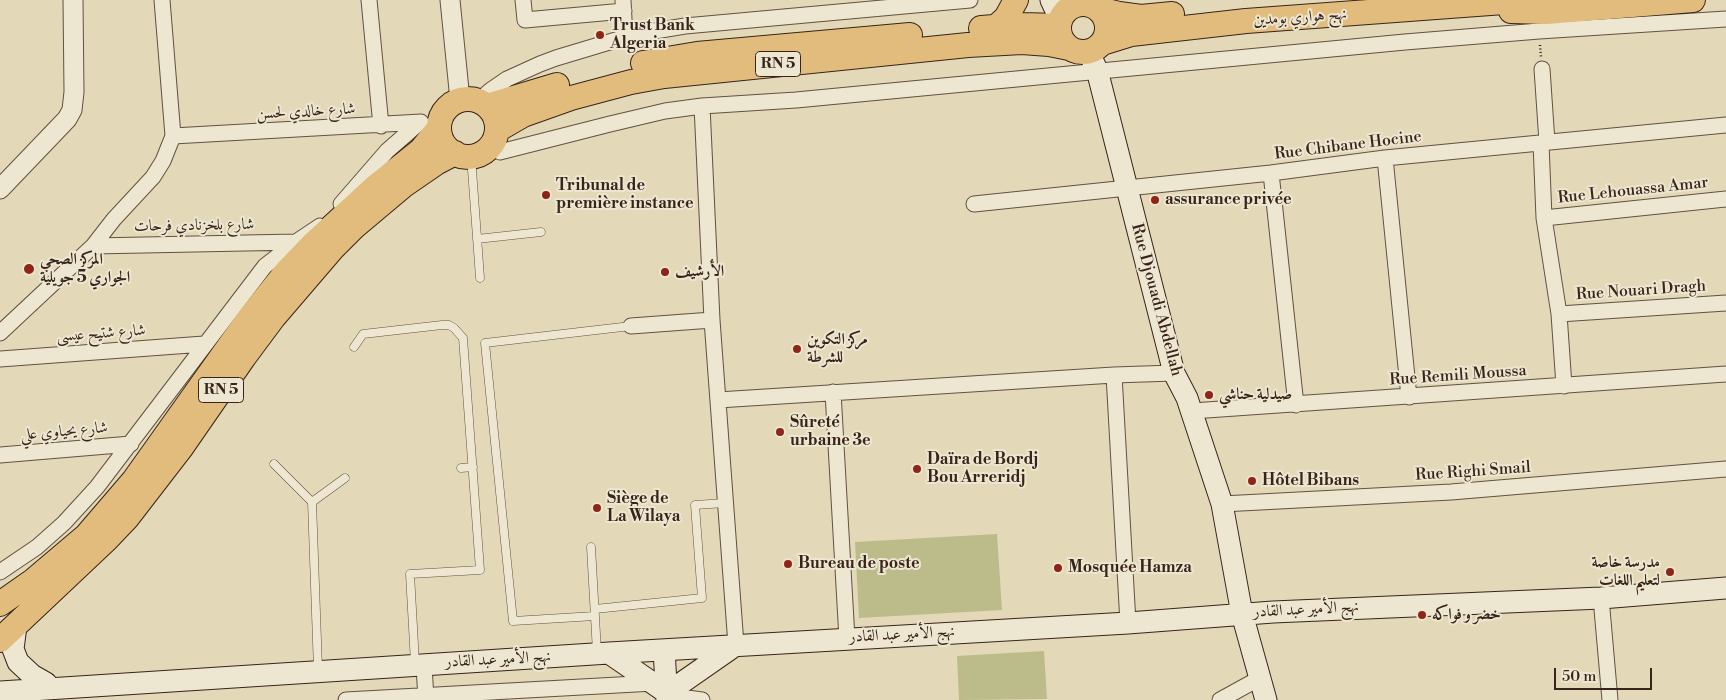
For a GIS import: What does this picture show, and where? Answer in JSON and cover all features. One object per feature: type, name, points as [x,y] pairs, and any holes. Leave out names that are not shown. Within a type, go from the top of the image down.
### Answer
[{"type":"main road","points":[[996,27],[1006,18],[1016,0]]},
{"type":"main road","name":"نهج هواري بومدين","points":[[1087,3],[1119,14],[1141,16],[1333,0]]},
{"type":"main road","name":"نهج هواري بومدين","points":[[1089,53],[1131,34],[1246,21],[1531,0]]},
{"type":"main road","points":[[1462,6],[1516,12],[1546,12],[1693,0]]},
{"type":"main road","points":[[1087,3],[1104,15],[1107,30],[1089,53],[1061,38],[1057,15],[1087,3]]},
{"type":"main road","name":"RN 5","points":[[8,633],[127,518],[181,448],[273,318],[333,248],[360,222],[404,185],[436,163],[478,146],[523,115],[541,107],[631,82],[811,52],[1022,25],[1057,15]]},
{"type":"main road","name":"RN 5","points":[[475,103],[627,66],[697,54],[811,52],[958,46],[1006,42],[1038,43],[1089,53]]},
{"type":"main road","name":"Rue Djouadi Abdellah","points":[[1089,53],[1127,189],[1174,374],[1192,411],[1222,504],[1242,614],[1266,700]]},
{"type":"main road","points":[[475,103],[494,117],[478,146],[443,143],[433,122],[450,105],[475,103]]},
{"type":"main road","name":"RN 5","points":[[0,604],[34,580],[86,536],[134,480],[250,317],[287,271],[312,244],[375,187],[421,150],[433,122]]},
{"type":"main road","name":"نهج الأمير عبد القادر","points":[[0,692],[736,645],[1128,623],[1330,608],[1601,598],[1726,588]]},
{"type":"main road","points":[[8,633],[18,662],[32,676],[46,683]]},
{"type":"main road","points":[[664,694],[736,645]]},
{"type":"main road","points":[[664,650],[664,694]]},
{"type":"main road","points":[[604,654],[664,694]]},
{"type":"main road","name":"نهج الأمير عبد القادر","points":[[0,678],[78,686]]},
{"type":"street","points":[[0,189],[67,119],[72,110],[74,92],[73,0]]},
{"type":"street","points":[[0,333],[93,246],[163,162],[173,136],[162,0]]},
{"type":"street","points":[[369,0],[381,126]]},
{"type":"street","points":[[450,0],[475,103],[507,79],[540,64],[652,31],[685,26],[970,0]]},
{"type":"street","points":[[523,0],[525,20],[624,5],[625,38]]},
{"type":"street","points":[[808,16],[811,52]]},
{"type":"street","points":[[478,146],[500,152],[666,111],[702,106],[796,100],[1089,53],[1539,31],[1726,19]]},
{"type":"street","points":[[1542,68],[1544,218],[1559,314],[1564,386]]},
{"type":"street","points":[[702,106],[712,320],[736,645]]},
{"type":"street","points":[[0,572],[37,547],[64,523],[97,487],[265,266],[324,223],[387,152],[433,122]]},
{"type":"street","name":"شارع خالدي لحسن","points":[[173,136],[433,122]]},
{"type":"street","name":"Rue Chibane Hocine","points":[[974,204],[1270,173],[1385,158],[1726,125]]},
{"type":"street","points":[[1385,158],[1409,397]]},
{"type":"street","points":[[1270,173],[1296,405]]},
{"type":"street","name":"Rue Lehouassa Amar","points":[[1544,218],[1726,199]]},
{"type":"street","name":"شارع بلخزنادي فرحات","points":[[93,246],[296,242]]},
{"type":"street","name":"Rue Nouari Dragh","points":[[1559,314],[1726,303]]},
{"type":"street","points":[[631,326],[712,320]]},
{"type":"street","name":"شارع شتيح عيسى","points":[[0,359],[204,344]]},
{"type":"street","points":[[718,400],[1174,374]]},
{"type":"street","name":"Rue Remili Moussa","points":[[1192,411],[1726,374]]},
{"type":"street","points":[[1114,376],[1128,623]]},
{"type":"street","points":[[833,392],[847,639]]},
{"type":"street","name":"شارع يحياوي علي","points":[[0,455],[130,444]]},
{"type":"street","name":"Rue Righi Smail","points":[[1222,504],[1451,492],[1726,469]]},
{"type":"street","points":[[1601,598],[1610,700]]},
{"type":"street","points":[[420,665],[426,698]]},
{"type":"street","points":[[1220,700],[1260,678]]},
{"type":"street","points":[[346,700],[664,694],[702,700]]},
{"type":"lane","points":[[478,146],[477,239],[480,278]]},
{"type":"lane","points":[[477,239],[541,232]]},
{"type":"lane","points":[[354,347],[363,334],[442,325],[449,325],[454,328],[463,338],[480,570],[410,574],[420,665]]},
{"type":"lane","points":[[631,326],[485,343],[513,621],[702,598],[695,505],[725,503]]},
{"type":"lane","points":[[274,464],[312,502],[318,671]]},
{"type":"lane","points":[[462,468],[473,468]]},
{"type":"lane","points":[[312,502],[345,478]]},
{"type":"lane","points":[[591,547],[595,612],[604,654]]},
{"type":"path","points":[[1539,31],[1542,68]]},
{"type":"green space","points":[[997,534],[1002,610],[859,618],[855,542]]},
{"type":"green space","points":[[1044,651],[1047,699],[959,700],[957,656]]},
{"type":"place","name":"Trust Bank Algeria","points":[[600,35]]},
{"type":"place","name":"Tribunal de première instance","points":[[546,195]]},
{"type":"place","name":"assurance privée","points":[[1155,200]]},
{"type":"place","name":"المركز الصحي الجواري 5 جويلية","points":[[29,269]]},
{"type":"place","name":"الأرشيف","points":[[665,272]]},
{"type":"place","name":"مركز التكوين للشرطة","points":[[797,349]]},
{"type":"place","name":"صيدلية حناشي","points":[[1209,395]]},
{"type":"place","name":"Sûreté urbaine 3e","points":[[780,432]]},
{"type":"place","name":"Daïra de Bordj Bou Arreridj","points":[[917,469]]},
{"type":"place","name":"Hôtel Bibans","points":[[1252,481]]},
{"type":"place","name":"Siège de La Wilaya","points":[[597,508]]},
{"type":"place","name":"Bureau de poste","points":[[788,564]]},
{"type":"place","name":"Mosquée Hamza","points":[[1058,568]]},
{"type":"place","name":"مدرسة خاصة لتعليم اللغات","points":[[1670,572]]},
{"type":"place","name":"خضر و فواكه","points":[[1422,615]]}]
